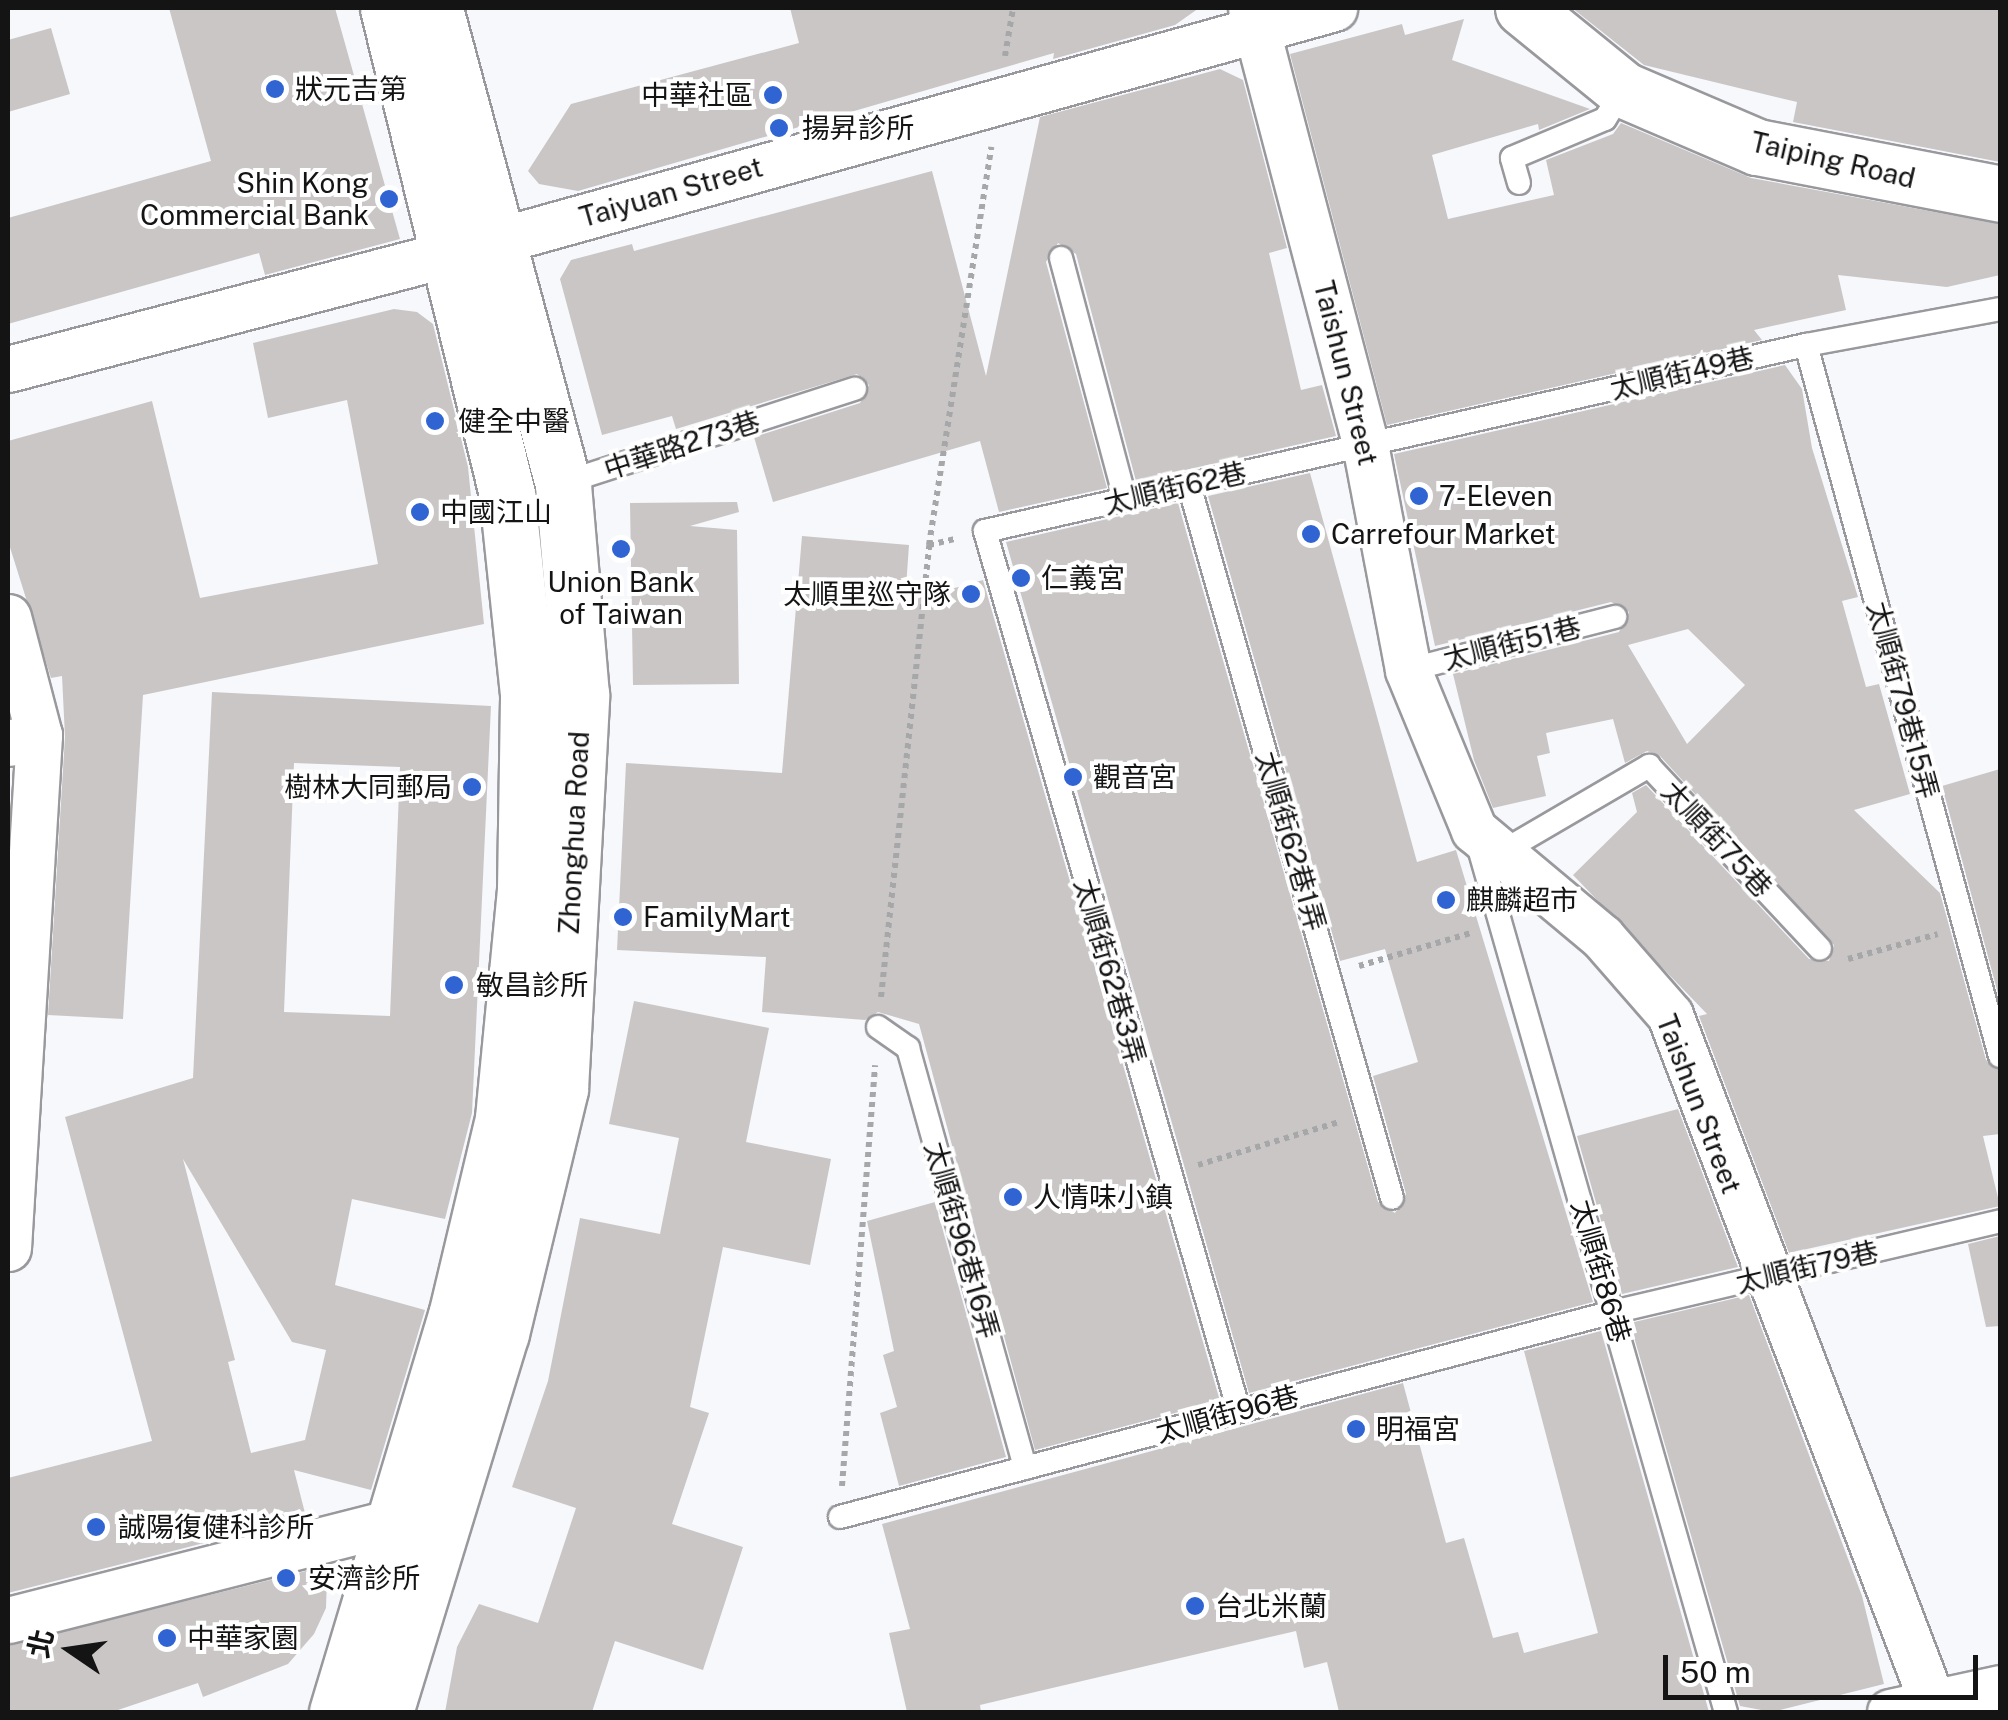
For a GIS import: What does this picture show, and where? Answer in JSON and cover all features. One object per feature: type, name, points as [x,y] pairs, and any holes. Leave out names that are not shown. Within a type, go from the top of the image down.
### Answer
[{"type":"street","name":"Zhonghua Road","points":[[337,1712],[501,1333],[560,1089],[580,694],[563,484],[388,8]]},
{"type":"street","name":"Zhonghua Road","points":[[385,1712],[456,1316],[503,1118],[525,889],[528,694],[476,247],[436,8]]},
{"type":"street","name":"Taiyuan Street","points":[[8,369],[476,247],[998,100],[1256,15],[1334,8]]},
{"type":"street","name":"Taiping Road","points":[[1523,8],[1624,90],[1757,147],[2000,194]]},
{"type":"street","name":"Taishun Street","points":[[1256,15],[1365,444],[1408,670],[1487,842],[1602,937],[1670,1015],[1919,1709]]},
{"type":"street","points":[[8,616],[23,739],[8,1248]]},
{"type":"street","points":[[8,1620],[421,1515]]},
{"type":"street","points":[[1919,1709],[2000,1688]]},
{"type":"lane","points":[[1519,183],[1512,158],[1605,119],[1624,90]]},
{"type":"lane","points":[[1061,258],[1125,499]]},
{"type":"lane","name":"太順街49巷","points":[[1365,444],[1806,345],[2000,309]]},
{"type":"lane","name":"太順街79巷15弄","points":[[1806,345],[2000,1056]]},
{"type":"lane","name":"中華路273巷","points":[[507,494],[563,484],[855,389]]},
{"type":"lane","name":"太順街62巷","points":[[985,531],[1365,444]]},
{"type":"lane","name":"太順街62巷1弄","points":[[1189,484],[1392,1198]]},
{"type":"lane","name":"太順街62巷3弄","points":[[985,531],[1239,1411]]},
{"type":"lane","name":"太順街51巷","points":[[1408,670],[1616,617]]},
{"type":"lane","name":"太順街75巷","points":[[1487,842],[1649,766],[1820,950]]},
{"type":"lane","name":"太順街86巷","points":[[1487,842],[1501,924],[1726,1712]]},
{"type":"lane","name":"太順街96巷16弄","points":[[878,1027],[908,1048],[1025,1468]]},
{"type":"lane","name":"太順街79巷","points":[[1613,1312],[2000,1221]]},
{"type":"lane","name":"太順街96巷","points":[[840,1517],[1613,1312]]},
{"type":"path","points":[[840,1517],[878,1027],[929,546],[998,100]]},
{"type":"path","points":[[1328,975],[1501,924]]},
{"type":"path","points":[[1820,950],[1830,964],[1965,927]]},
{"type":"path","points":[[1168,1174],[1368,1113]]},
{"type":"building","name":"狀元吉第","points":[[169,8],[335,8],[400,239],[265,275],[259,253],[8,324],[8,218],[211,161]]},
{"type":"building","name":"中華社區","points":[[790,8],[1199,8],[1175,25],[1053,59],[1054,53],[578,191],[539,184],[528,171],[571,104],[799,43]]},
{"type":"building","points":[[1572,8],[2000,8],[2000,162],[1793,122],[1797,102],[1644,65]]},
{"type":"building","points":[[1464,19],[1452,60],[1590,109],[1539,130],[1538,124],[1432,155],[1448,219],[1554,195],[1546,160],[1613,134],[1621,123],[1751,178],[2000,224],[2000,275],[1947,287],[1838,275],[1846,310],[1754,330],[1762,340],[1387,425],[1290,54],[1402,24],[1405,35]]},
{"type":"building","points":[[51,28],[70,94],[8,112],[8,40]]},
{"type":"building","points":[[1220,69],[1243,80],[1287,248],[1269,253],[1301,390],[1322,385],[1336,436],[1136,481],[1076,254],[1058,243],[1046,262],[1107,488],[999,512],[980,441],[773,502],[754,437],[860,403],[869,385],[857,374],[676,429],[672,416],[602,435],[560,279],[571,260],[632,244],[634,251],[932,171],[986,376],[1040,117]]},
{"type":"building","name":"中國江山","points":[[394,309],[417,312],[433,324],[468,467],[484,624],[143,695],[123,1019],[48,1015],[65,737],[62,676],[51,678],[8,541],[8,441],[152,401],[200,598],[378,564],[347,400],[268,418],[253,343]]},
{"type":"building","points":[[1785,365],[1802,389],[1812,448],[1858,597],[1842,601],[1866,687],[1879,684],[1910,794],[1854,810],[1940,893],[1986,1060],[2000,1071],[2000,1134],[1983,1136],[2000,1206],[1789,1253],[1699,1016],[1707,1014],[1573,875],[1637,812],[1632,793],[1646,785],[1809,959],[1829,961],[1834,945],[1660,756],[1647,751],[1625,763],[1613,719],[1546,733],[1550,753],[1537,756],[1546,796],[1493,808],[1474,760],[1453,674],[1619,632],[1629,612],[1611,602],[1435,646],[1394,454]],"holes":[[[1688,629],[1745,685],[1687,744],[1628,645]]]},
{"type":"building","points":[[1310,473],[1417,862],[1456,850],[1593,1302],[1249,1393],[1006,542],[1178,503],[1378,1202],[1395,1213],[1406,1194],[1373,1076],[1418,1062],[1385,949],[1340,961],[1208,496]]},
{"type":"building","points":[[737,502],[739,512],[690,526],[737,530],[739,684],[633,685],[630,503]]},
{"type":"building","points":[[802,536],[909,545],[905,602],[983,580],[1220,1401],[1035,1450],[919,1024],[878,1012],[865,1020],[762,1012],[766,957],[617,950],[626,763],[782,773]]},
{"type":"building","points":[[212,692],[491,706],[472,1113],[445,1219],[352,1199],[335,1285],[425,1310],[371,1490],[294,1470],[306,1517],[8,1593],[8,1478],[152,1441],[65,1117],[193,1078]],"holes":[[[294,763],[400,767],[390,1016],[284,1012]],[[183,1159],[292,1342],[326,1350],[305,1440],[251,1453],[228,1362],[235,1360]]]},
{"type":"building","points":[[2000,769],[2000,1001],[1942,786]]},
{"type":"building","points":[[634,1001],[769,1028],[746,1142],[831,1159],[810,1265],[723,1247],[690,1407],[709,1413],[672,1524],[743,1547],[703,1670],[615,1641],[592,1712],[445,1712],[457,1647],[479,1604],[538,1623],[576,1508],[512,1487],[548,1381],[580,1218],[660,1234],[679,1138],[609,1124]]},
{"type":"building","points":[[1678,1109],[1738,1267],[1622,1294],[1577,1136]]},
{"type":"building","points":[[935,1202],[1006,1457],[899,1486],[880,1413],[897,1407],[883,1355],[894,1351],[867,1221]]},
{"type":"building","points":[[2000,1236],[2000,1326],[1986,1327],[1968,1244]]},
{"type":"building","points":[[1749,1295],[1862,1596],[1884,1684],[1772,1712],[1740,1706],[1630,1323]]},
{"type":"building","points":[[1601,1331],[1709,1712],[1339,1712],[1327,1662],[1304,1668],[1296,1631],[980,1705],[981,1712],[907,1712],[889,1633],[910,1629],[882,1524],[1403,1383],[1446,1543],[1464,1538],[1493,1638],[1518,1632],[1524,1653],[1598,1633],[1524,1351]]},
{"type":"building","name":"中華家園","points":[[314,1569],[327,1577],[326,1608],[314,1634],[288,1664],[203,1697],[198,1683],[112,1712],[8,1712],[8,1645]]},
{"type":"place","name":"狀元吉第","points":[[275,89]]},
{"type":"place","name":"中華社區","points":[[773,95]]},
{"type":"place","name":"揚昇診所","points":[[779,128]]},
{"type":"place","name":"Shin Kong Commercial Bank","points":[[389,199]]},
{"type":"place","name":"健全中醫","points":[[435,421]]},
{"type":"place","name":"7-Eleven","points":[[1419,496]]},
{"type":"place","name":"中國江山","points":[[420,512]]},
{"type":"place","name":"Carrefour Market","points":[[1311,534]]},
{"type":"place","name":"Union Bank of Taiwan","points":[[621,549]]},
{"type":"place","name":"仁義宮","points":[[1021,578]]},
{"type":"place","name":"太順里巡守隊","points":[[971,594]]},
{"type":"place","name":"觀音宮","points":[[1073,777]]},
{"type":"place","name":"樹林大同郵局","points":[[472,787]]},
{"type":"place","name":"麒麟超市","points":[[1446,900]]},
{"type":"place","name":"FamilyMart","points":[[623,917]]},
{"type":"place","name":"敏昌診所","points":[[454,985]]},
{"type":"place","name":"人情味小鎮","points":[[1013,1197]]},
{"type":"place","name":"明福宮","points":[[1356,1429]]},
{"type":"place","name":"誠陽復健科診所","points":[[96,1527]]},
{"type":"place","name":"安濟診所","points":[[286,1578]]},
{"type":"place","name":"台北米蘭","points":[[1195,1606]]},
{"type":"place","name":"中華家園","points":[[167,1638]]}]
